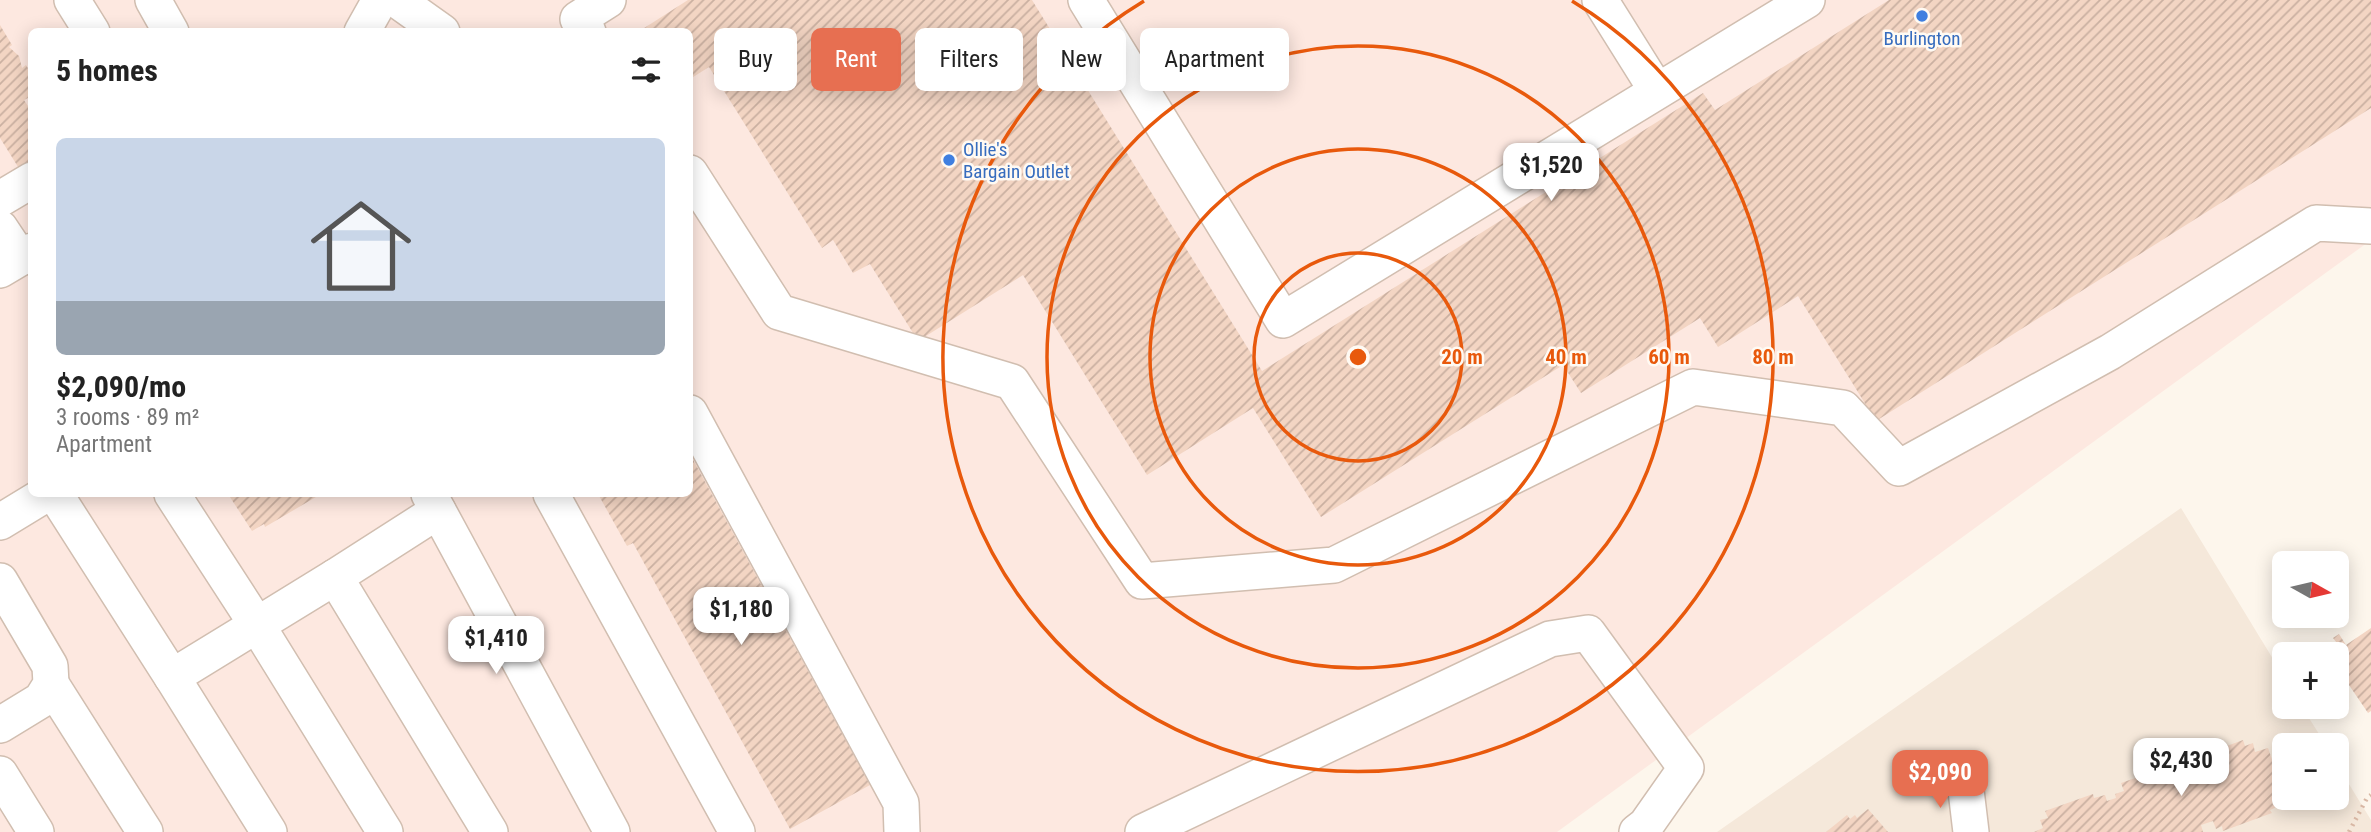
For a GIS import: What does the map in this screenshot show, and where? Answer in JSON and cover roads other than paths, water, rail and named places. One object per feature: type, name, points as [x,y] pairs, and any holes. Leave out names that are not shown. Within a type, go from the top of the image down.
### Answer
[{"type":"street","points":[[72,0],[90,28]]},
{"type":"street","points":[[153,0],[169,28]]},
{"type":"street","points":[[585,28],[578,19],[608,0]]},
{"type":"street","points":[[1086,0],[1283,320],[1807,0]]},
{"type":"street","points":[[1600,0],[1657,91]]},
{"type":"street","points":[[373,9],[430,28]]},
{"type":"street","points":[[693,178],[779,312],[1012,382],[1142,580],[1334,565],[1693,387],[1843,408],[1899,468],[2110,352],[2316,223],[2371,226]]},
{"type":"street","points":[[0,199],[28,182]]},
{"type":"street","points":[[0,228],[17,260]]},
{"type":"street","points":[[693,419],[901,803],[902,832]]},
{"type":"street","points":[[0,522],[41,497]]},
{"type":"street","points":[[57,497],[269,832]]},
{"type":"street","points":[[174,497],[385,832]]},
{"type":"street","points":[[553,497],[737,832]]},
{"type":"street","points":[[172,677],[335,577],[433,502],[612,832]]},
{"type":"street","points":[[335,577],[490,832]]},
{"type":"street","points":[[0,581],[50,666],[51,684],[145,832]]},
{"type":"street","points":[[1143,832],[1550,639],[1588,633],[1686,768],[1646,825],[1637,832]]},
{"type":"street","points":[[0,725],[41,700],[51,684]]},
{"type":"street","points":[[0,774],[36,832]]},
{"type":"street","points":[[1965,782],[1970,832]]},
{"type":"place","name":"Burlington","points":[[1922,16]]},
{"type":"place","name":"Ollie's Bargain Outlet","points":[[949,160]]}]
